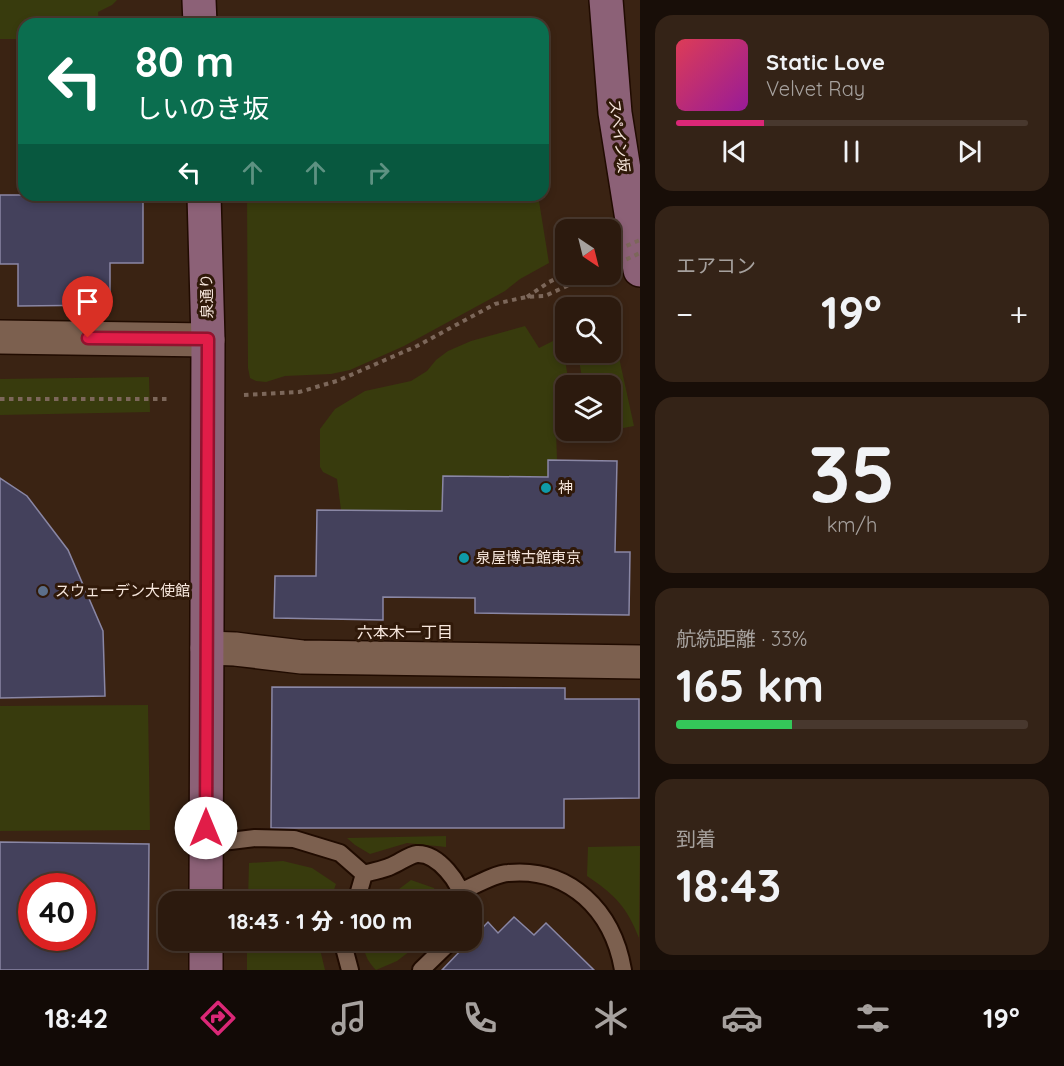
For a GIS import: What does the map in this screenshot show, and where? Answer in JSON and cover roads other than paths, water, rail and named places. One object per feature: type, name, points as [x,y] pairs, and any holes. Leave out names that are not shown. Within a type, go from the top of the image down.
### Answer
[{"type":"street","points":[[199,0],[200,18]]},
{"type":"street","name":"スペイン坂","points":[[606,0],[615,113],[639,270]]},
{"type":"street","name":"泉通り","points":[[204,201],[208,339],[206,891]]},
{"type":"street","points":[[0,337],[208,339]]},
{"type":"street","points":[[207,648],[302,657],[639,662]]},
{"type":"street","points":[[206,951],[206,970]]},
{"type":"lane","points":[[206,844],[255,838],[294,839],[340,853],[364,873]]},
{"type":"lane","points":[[364,873],[389,867],[416,854],[427,856],[444,867],[457,881],[460,891]]},
{"type":"lane","points":[[359,891],[364,873]]},
{"type":"lane","points":[[473,891],[506,873],[543,873],[569,885],[597,907],[610,929],[623,970]]},
{"type":"lane","points":[[345,951],[350,970]]},
{"type":"lane","points":[[421,970],[441,951]]},
{"type":"place","name":"神","points":[[546,488]]},
{"type":"place","name":"泉屋博古館東京","points":[[464,558]]},
{"type":"place","name":"スウェーデン大使館","points":[[43,591]]},
{"type":"district","name":"六本木一丁目","points":[[405,632]]}]
